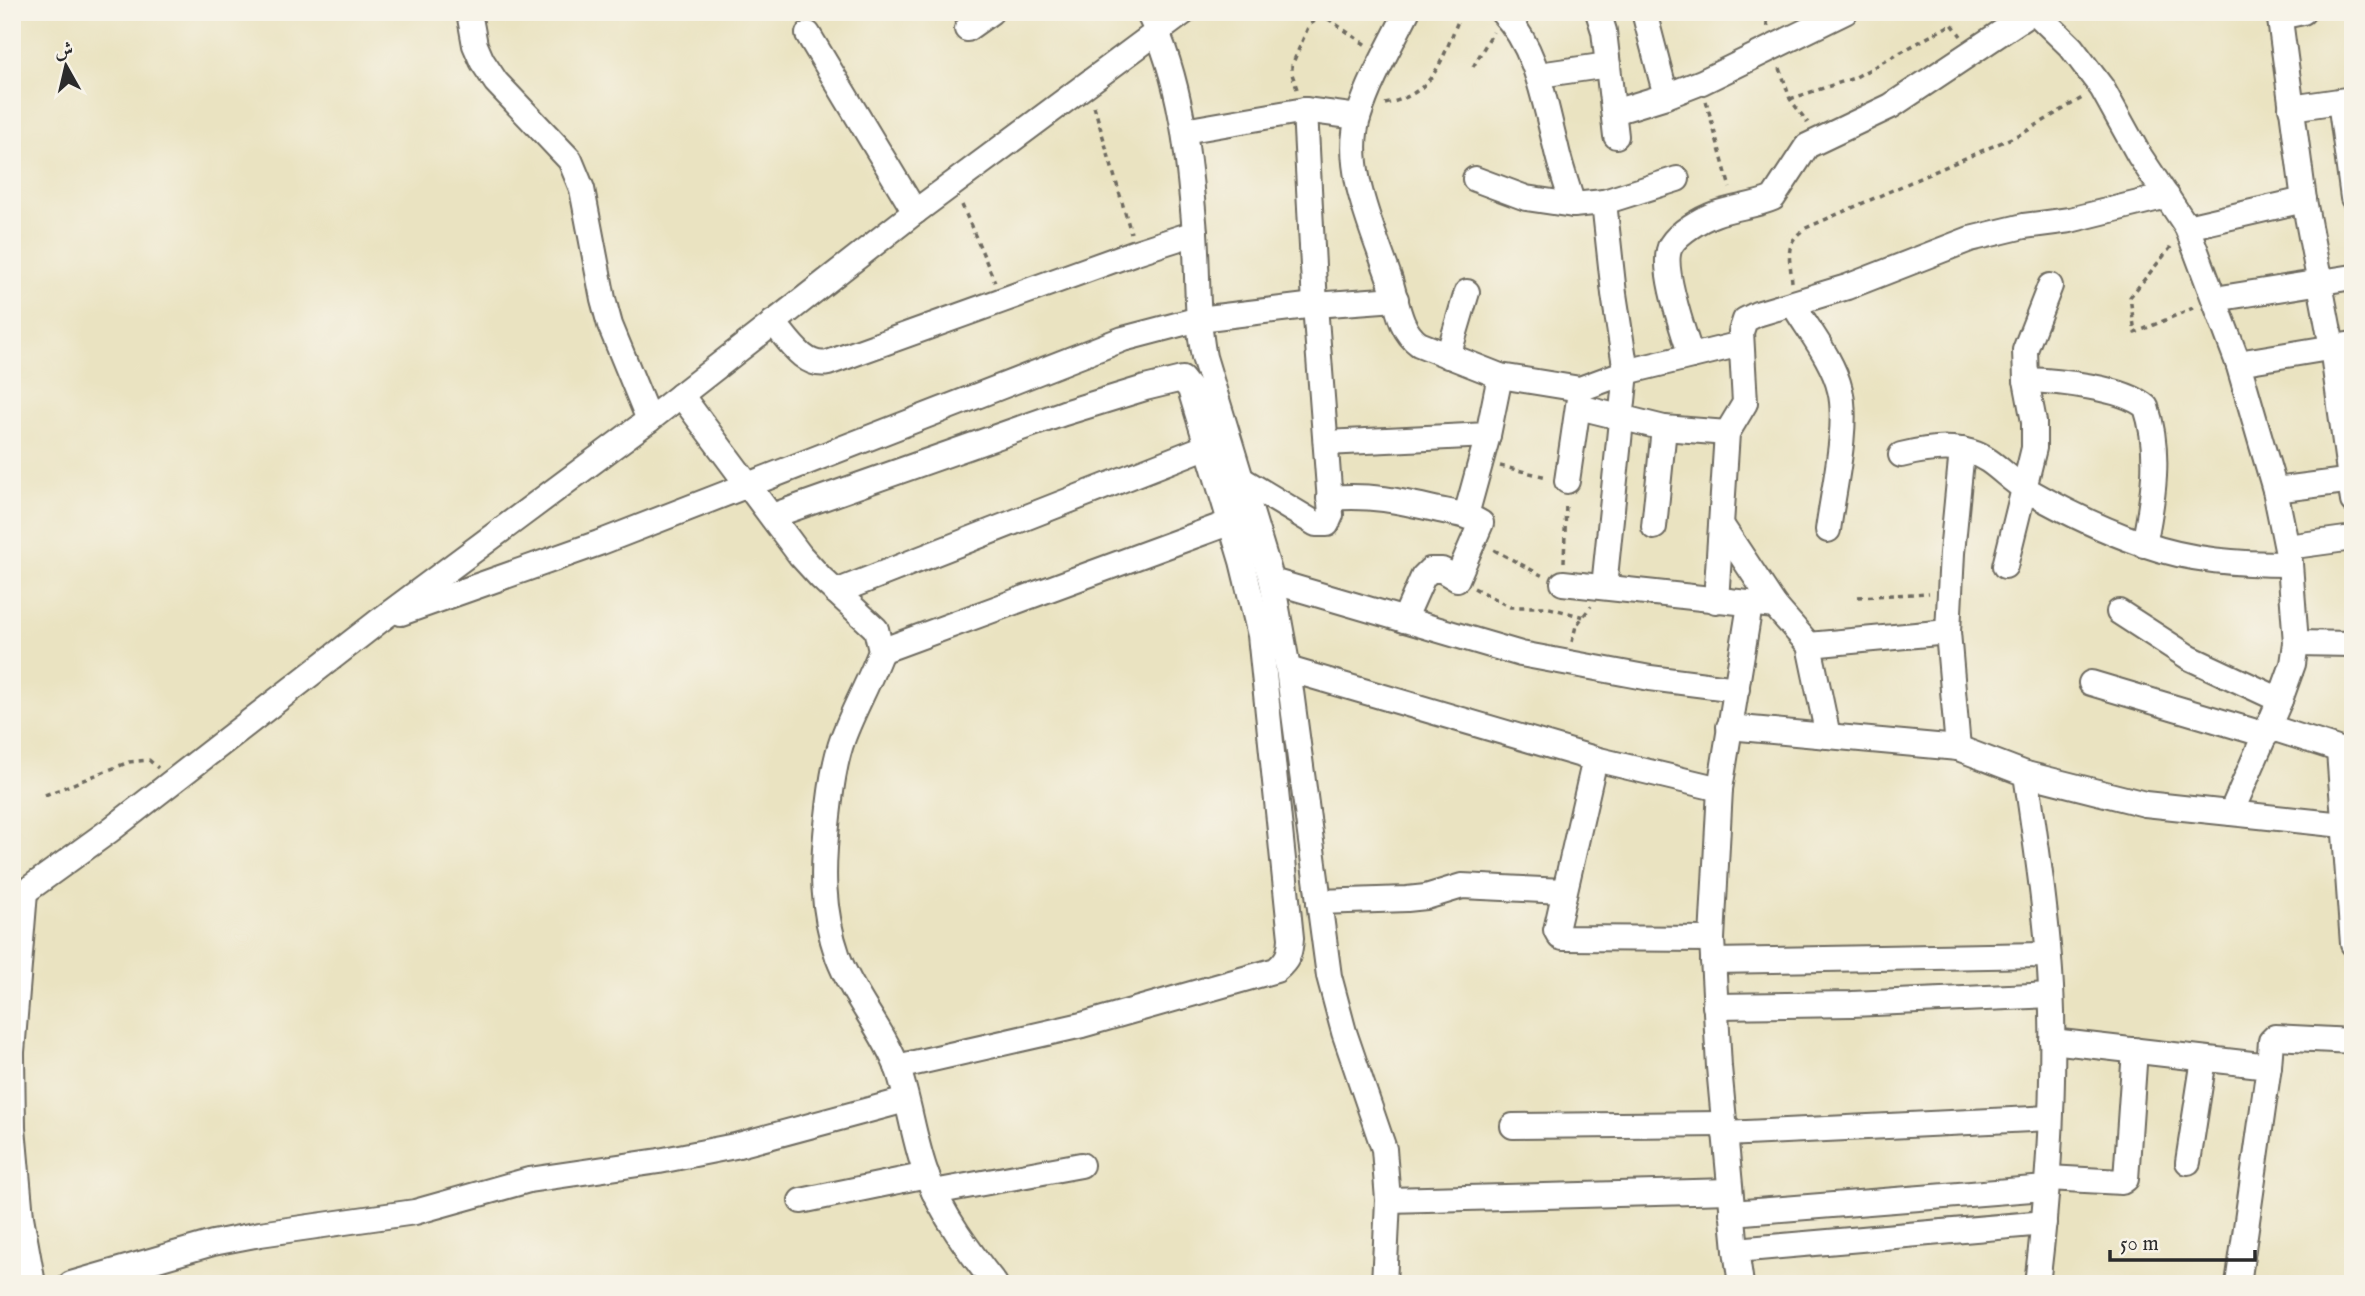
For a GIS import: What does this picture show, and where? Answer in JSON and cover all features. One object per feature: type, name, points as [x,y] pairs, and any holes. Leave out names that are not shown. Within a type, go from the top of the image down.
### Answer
[{"type":"street","points":[[469,12],[475,45],[496,82],[570,160],[576,172],[582,189],[610,325],[649,420]]},
{"type":"street","points":[[967,29],[991,12]]},
{"type":"street","points":[[33,1284],[21,1217],[13,1128],[12,1054],[18,897],[110,831],[379,621],[649,420],[915,212],[1087,84],[1153,22],[1184,12]]},
{"type":"street","points":[[1406,12],[1358,117],[1355,150],[1359,187],[1401,321],[1409,337],[1419,344],[1500,376],[1579,398],[1623,420],[1664,428],[1727,433]]},
{"type":"street","points":[[1598,12],[1604,31],[1616,136]]},
{"type":"street","points":[[1644,12],[1666,96]]},
{"type":"street","points":[[1614,111],[1702,82],[1845,12]]},
{"type":"street","points":[[1690,356],[1670,284],[1668,251],[1672,243],[1698,222],[1736,206],[1773,198],[1807,146],[1891,106],[2034,12],[2071,47],[2102,88],[2139,155],[2187,227],[2238,363],[2275,490],[2288,556],[2296,643],[2293,664],[2280,699],[2231,813]]},
{"type":"street","points":[[1502,13],[1517,32],[1539,75],[1556,150],[1573,205]]},
{"type":"street","points":[[2275,490],[2352,487],[2342,345],[2321,282],[2304,200],[2291,108],[2287,14]]},
{"type":"street","points":[[897,1067],[1143,1009],[1276,970],[1287,961],[1290,953],[1291,938],[1260,635],[1252,597],[1242,518],[1241,480],[1204,357],[1184,131],[1171,72],[1153,22]]},
{"type":"street","points":[[808,34],[915,212]]},
{"type":"street","points":[[1539,75],[1608,65]]},
{"type":"street","points":[[2291,108],[2346,100],[2353,198]]},
{"type":"street","points":[[1184,131],[1305,110],[1358,117]]},
{"type":"street","points":[[1241,480],[1316,524],[1327,524],[1329,521],[1305,110]]},
{"type":"street","points":[[1475,179],[1526,198],[1573,205],[1604,202],[1677,179]]},
{"type":"street","points":[[1716,601],[1727,433],[1745,403],[1741,332],[1745,320],[1847,287],[1970,239],[2024,226],[2070,220],[2167,196]]},
{"type":"street","points":[[2187,227],[2304,200]]},
{"type":"street","points":[[1604,202],[1626,372],[1604,587]]},
{"type":"street","points":[[773,323],[805,359],[821,365],[1195,233]]},
{"type":"street","points":[[2215,299],[2353,276]]},
{"type":"street","points":[[2005,566],[2033,456],[2035,437],[2026,380],[2025,351],[2050,286]]},
{"type":"street","points":[[1448,356],[1467,292]]},
{"type":"street","points":[[379,621],[599,543],[1086,351],[1199,319],[1315,305],[1396,299]]},
{"type":"street","points":[[1793,304],[1827,360],[1840,391],[1843,421],[1828,530]]},
{"type":"street","points":[[1579,398],[1626,372],[1741,344]]},
{"type":"street","points":[[2238,363],[2342,345]]},
{"type":"street","points":[[1466,515],[1488,435],[1500,376]]},
{"type":"street","points":[[772,516],[1064,413],[1176,379],[1182,379],[1191,389],[1208,446],[1272,581],[1287,669],[1329,976],[1344,1032],[1384,1149],[1388,1200],[1384,1284]]},
{"type":"street","points":[[2026,380],[2079,385],[2132,398],[2146,407],[2155,465],[2155,485],[2144,545]]},
{"type":"street","points":[[681,395],[800,555],[876,629],[881,651],[842,740],[831,784],[822,887],[828,923],[839,959],[891,1051],[930,1183],[967,1248],[995,1284]]},
{"type":"street","points":[[1567,481],[1579,398]]},
{"type":"street","points":[[1654,527],[1664,428]]},
{"type":"street","points":[[1326,443],[1488,435]]},
{"type":"street","points":[[836,592],[1208,446]]},
{"type":"street","points":[[1901,455],[1933,448],[1962,450],[1986,459],[2024,489],[2091,523],[2144,545],[2217,562],[2288,556],[2353,538]]},
{"type":"street","points":[[1958,748],[1948,632],[1949,591],[1962,450]]},
{"type":"street","points":[[1329,499],[1358,495],[1388,498],[1466,515],[1481,523],[1457,579],[1442,570],[1430,570],[1423,578],[1404,620]]},
{"type":"street","points":[[881,651],[1242,518]]},
{"type":"street","points":[[1722,526],[1763,606],[1809,645],[1828,736]]},
{"type":"street","points":[[1272,581],[1521,654],[1650,678],[1737,689]]},
{"type":"street","points":[[1563,583],[1763,606]]},
{"type":"street","points":[[1741,1284],[1724,1129],[1712,950],[1720,789],[1729,727],[1737,689],[1763,606]]},
{"type":"street","points":[[2119,612],[2190,658],[2280,699]]},
{"type":"street","points":[[1809,645],[1948,632]]},
{"type":"street","points":[[2296,643],[2353,644]]},
{"type":"street","points":[[1287,669],[1595,759],[1720,789]]},
{"type":"street","points":[[2091,683],[2346,752],[2343,825],[2353,944]]},
{"type":"street","points":[[1729,727],[1958,748],[2026,774],[2122,799],[2343,825]]},
{"type":"street","points":[[1595,759],[1556,930],[1560,937],[1712,950],[2048,955]]},
{"type":"street","points":[[2026,774],[2048,955],[2052,1041],[2047,1183],[2037,1284]]},
{"type":"street","points":[[1319,902],[1407,900],[1462,886],[1564,891]]},
{"type":"street","points":[[1716,1006],[1852,1004],[2051,995]]},
{"type":"street","points":[[2238,1284],[2256,1171],[2271,1041],[2275,1037],[2353,1041]]},
{"type":"street","points":[[2052,1041],[2269,1066]]},
{"type":"street","points":[[1388,1200],[1731,1202],[2047,1183],[2122,1182],[2126,1179],[2134,1050]]},
{"type":"street","points":[[2188,1162],[2204,1059]]},
{"type":"street","points":[[71,1284],[213,1243],[415,1212],[529,1180],[710,1151],[906,1100]]},
{"type":"street","points":[[1513,1126],[1724,1129],[2050,1118]]},
{"type":"street","points":[[801,1201],[1081,1165]]},
{"type":"street","points":[[1736,1250],[2044,1223]]},
{"type":"path","points":[[1358,117],[1382,104],[1402,100],[1431,80],[1462,12]]},
{"type":"path","points":[[1473,67],[1502,13]]},
{"type":"path","points":[[1305,110],[1292,74],[1292,65],[1309,25],[1316,19],[1327,18],[1384,58]]},
{"type":"path","points":[[1790,99],[1854,78],[1952,24],[1974,53]]},
{"type":"path","points":[[1772,47],[1790,99],[1819,138]]},
{"type":"path","points":[[1702,82],[1722,163],[1736,206]]},
{"type":"path","points":[[1087,84],[1136,252]]},
{"type":"path","points":[[1793,304],[1789,246],[1795,235],[2025,132],[2102,88]]},
{"type":"path","points":[[953,184],[1002,300]]},
{"type":"path","points":[[2187,227],[2130,297],[2135,333],[2215,299]]},
{"type":"path","points":[[1474,540],[1543,576],[1563,583],[1567,481],[1480,461]]},
{"type":"path","points":[[1457,579],[1510,607],[1546,607],[1584,617]]},
{"type":"path","points":[[1566,664],[1576,626],[1604,587]]},
{"type":"path","points":[[1858,597],[1949,591]]},
{"type":"path","points":[[45,795],[140,760],[149,760],[157,766],[170,784]]}]
